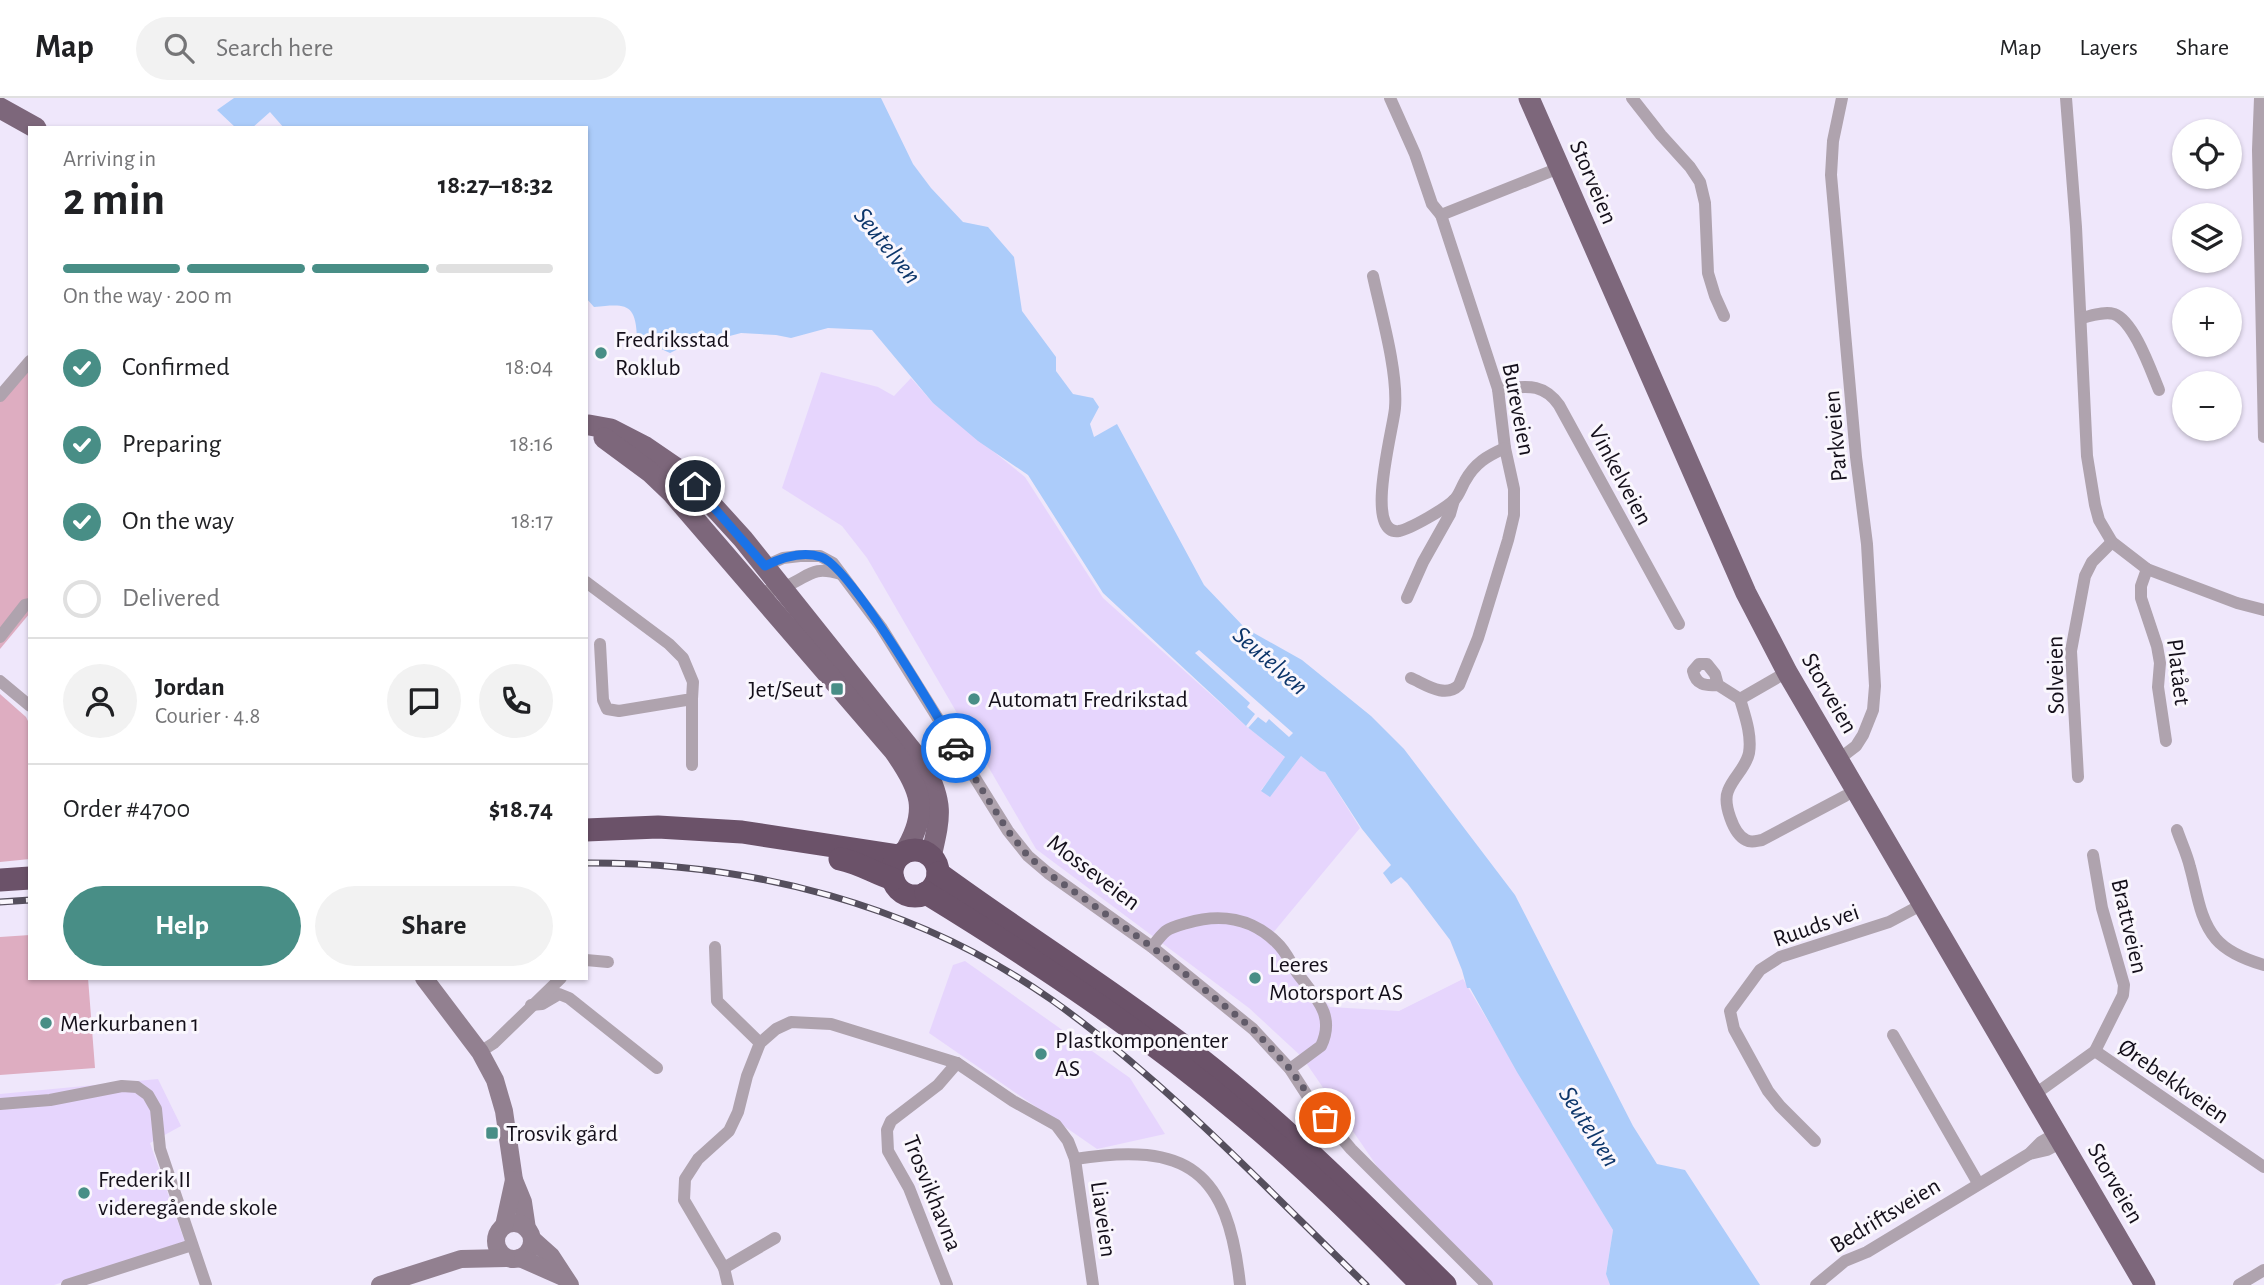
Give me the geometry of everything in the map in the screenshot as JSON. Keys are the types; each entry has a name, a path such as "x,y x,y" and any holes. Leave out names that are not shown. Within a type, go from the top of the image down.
{"highway":[{"path":"588,830 658,827 742,832 898,863"},
{"path":"588,842 739,846 856,862 878,874 915,850 927,853 932,874 1070,985 1186,1069 1253,1124 1309,1174 1422,1285"},
{"path":"898,863 903,893 915,896 932,874"},
{"path":"932,874 1111,992 1200,1058 1310,1152 1446,1285"},
{"path":"0,880 28,878"}],"main road":[{"name":"Storveien","path":"1529,98 1741,582 1787,672 2145,1285"},
{"path":"0,108 32,126"},
{"path":"588,424 611,429 644,446 682,472 743,539 826,646 925,766 939,805 932,874"},
{"path":"588,425 650,472 672,493 880,733 908,771 916,786 920,806 919,824 898,863"}],"street":[{"name":"Bureveien","path":"1390,98 1415,154 1432,204 1441,215 1498,389 1505,448 1514,489 1514,515 1473,652 1459,685 1454,690 1444,692 1410,678"},
{"path":"1632,98 1700,182 1705,203 1708,273 1724,316"},
{"name":"Parkveien","path":"1839,759 1856,746 1863,735 1873,709 1875,686 1867,544 1856,457 1831,174 1833,141 1842,98"},
{"path":"2066,98 2087,456 2099,520 2112,542 2147,569 2237,603 2264,610"},
{"path":"2260,98 2258,150 2264,437"},
{"path":"1441,215 1559,168"},
{"path":"1373,276 1391,365 1395,407 1380,500 1381,517 1391,530 1399,531 1454,500"},
{"path":"2081,318 2110,313 2120,318 2140,346 2159,390"},
{"path":"0,396 28,366"},
{"name":"Vinkelveien","path":"1498,389 1527,386 1542,388 1552,394 1679,624"},
{"path":"1407,598 1472,468 1487,456 1505,448"},
{"name":"Solveien","path":"2078,778 2071,651 2085,576 2092,562 2112,542"},
{"name":"Mosseveien","path":"765,566 783,558 820,556 834,563 881,627 1008,831 1028,856 1152,947 1253,1029 1290,1069 1312,1103 1351,1149 1487,1285"},
{"path":"765,566 756,592 783,588 813,571 825,569 841,573"},
{"name":"Platået","path":"2147,569 2141,586 2141,598 2160,663 2158,687 2166,741"},
{"path":"588,583 669,644 682,658 693,682 692,765"},
{"path":"0,637 27,604"},
{"path":"600,644 603,700 607,709 619,711 692,699"},
{"path":"1740,699 1787,672"},
{"path":"0,681 28,704"},
{"path":"1718,685 1740,699 1749,737 1749,754 1726,793 1735,828 1741,837 1753,842 1762,840 1845,796"},
{"path":"2177,830 2208,927 2228,950 2264,965"},
{"name":"Brattveien","path":"2034,1094 2095,1051 2123,995 2124,985 2102,908 2093,855"},
{"name":"Ruuds vei","path":"1815,1140 1768,1091 1734,1029 1730,1011 1760,970 1780,957 1889,922 1923,904"},
{"path":"1152,947 1166,932 1177,926 1212,918 1232,918 1248,922 1277,943 1298,975 1320,1000 1326,1027 1321,1046 1290,1069"},
{"path":"715,947 717,1001 760,1043"},
{"path":"588,960 608,961"},
{"path":"382,1285 461,1259 513,1258 529,1251 523,1202 514,1180 504,1111 495,1080 480,1052 426,980"},
{"path":"480,1052 494,1043 559,980"},
{"path":"531,1005 542,1004 559,994 569,998 656,1068"},
{"path":"728,1285 724,1268 684,1200 685,1179 698,1159 729,1130 738,1112 747,1076 760,1043 776,1029 791,1022 831,1024 957,1063 1013,1101 1056,1125 1068,1142 1075,1159 1097,1156 1160,1156 1190,1168 1214,1192 1224,1209 1233,1233 1240,1285"},
{"name":"Bedriftsveien","path":"1893,1035 1978,1183"},
{"name":"Ørebekkveien","path":"2095,1051 2264,1167"},
{"name":"Trosvikhavna","path":"947,1285 909,1188 888,1151 887,1130 891,1121 938,1085 957,1063"},
{"path":"0,1104 50,1100 122,1086 137,1087 144,1091 152,1099 156,1110 160,1149 206,1285"},
{"name":"Bedriftsveien","path":"1815,1285 1845,1261 1867,1252 2029,1154 2047,1150 2059,1138"},
{"name":"Liaveien","path":"1075,1159 1093,1285"},
{"path":"514,1180 497,1248 513,1258 567,1281"},
{"path":"461,1259 516,1223 551,1256 567,1281"},
{"path":"724,1268 775,1238"},
{"path":"67,1285 192,1245"},
{"path":"2239,1285 2264,1269"}],"shaded area":[{"path":"28,363 28,615 0,649 0,395"},
{"path":"821,372 878,387 894,396 911,378 933,403 1025,477 1103,598 1246,726 1286,758 1261,790 1270,796 1301,756 1325,772 1360,828 1268,939 1330,1007 1399,1011 1463,979 1613,1230 1606,1273 1610,1285 1487,1285 1396,1194 1302,1057 1249,1008 1036,849 867,558 842,526 782,488"},
{"path":"0,694 28,721 28,859 0,862"},
{"name":"Merkurbanen 1","path":"28,935 28,980 88,980 95,1068 0,1075 0,937"},
{"path":"965,961 1130,1078 1165,1134 1097,1149 929,1033 953,965"},
{"name":"Frederik II videregående skole","path":"158,1079 181,1126 150,1143 185,1242 54,1285 0,1285 0,1094"}],"water":[{"name":"Seutelven","path":"234,98 881,98 913,164 931,188 963,222 988,227 1014,257 1022,311 1056,357 1056,371 1073,394 1093,398 1099,407 1090,424 1094,437 1117,424 1204,585 1245,628 1302,660 1371,716 1404,749 1515,895 1633,1126 1657,1164 1685,1170 1760,1285 1610,1285 1606,1274 1613,1230 1517,1072 1470,988 1467,988 1450,940 1401,877 1391,884 1383,873 1391,865 1362,829 1325,772 1301,756 1270,797 1261,791 1285,757 1246,726 1103,593 1028,475 978,441 933,403 872,330 828,328 791,338 741,333 707,342 690,343 670,353 637,338 634,318 627,308 594,307 588,300 588,126 282,126 270,112 254,126 234,126 217,110"}],"pier":[{"path":"1199,650 1293,733 1289,737 1269,719 1266,723 1258,717 1248,728 1246,726 1255,714 1247,707 1250,703 1195,653"}],"railway":[{"path":"588,863 709,871 770,881 830,896 945,938 1000,967 1052,1000 1135,1065 1214,1137 1366,1285"},
{"path":"0,902 28,900"}],"way so far":[{"path":"956,748 1008,831 1028,856 1152,947 1253,1029 1290,1069 1325,1118"}],"place":[{"name":"Fredriksstad Roklub","path":"601,353"},
{"name":"Jet/Seut","path":"837,689"},
{"name":"Automat1 Fredrikstad","path":"974,699"},
{"name":"Leeres Motorsport AS","path":"1255,978"},
{"name":"Merkurbanen 1","path":"46,1023"},
{"name":"Plastkomponenter AS","path":"1041,1054"},
{"name":"Trosvik gård","path":"492,1133"},
{"name":"Frederik II videregående skole","path":"84,1193"}],"route":[{"path":"695,486 765,566 783,558 800,556 820,556 834,563 881,627 956,748"}]}
